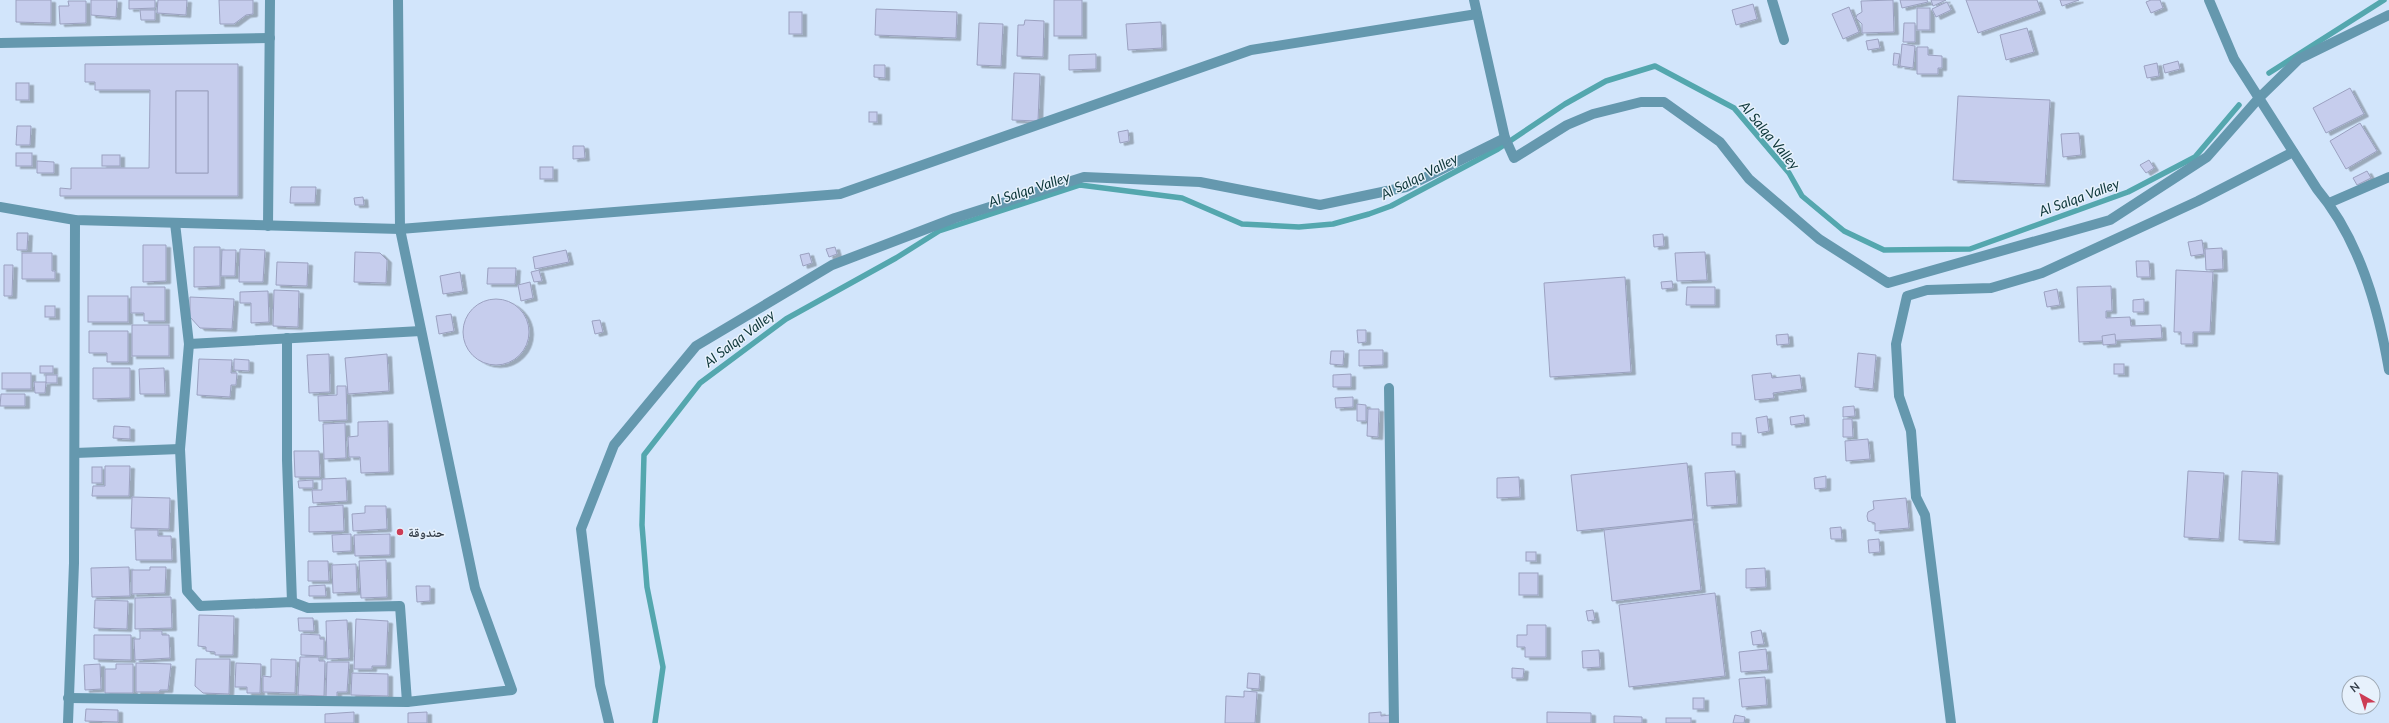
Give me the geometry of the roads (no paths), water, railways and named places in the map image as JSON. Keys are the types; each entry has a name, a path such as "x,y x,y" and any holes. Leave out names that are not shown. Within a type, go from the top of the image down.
{"street":[{"path":"268,226 270,0"},
{"path":"68,698 407,702 512,690 475,588 420,331 400,229 398,0"},
{"path":"1474,0 1505,138 1514,158 1567,125 1593,114 1641,102 1664,102 1720,142 1749,179 1819,239 1888,283 2110,220 2208,157 2259,98 2300,59 2389,15"},
{"path":"1772,0 1784,40"},
{"path":"2209,0 2234,59 2293,152 2329,203 2359,256 2387,349 2389,370"},
{"path":"0,206 75,220 400,229 840,194 1252,50 1477,14"},
{"path":"0,43 270,38"},
{"path":"609,723 600,685 581,529 614,445 696,346 832,265 955,218 1084,177 1200,182 1320,206 1406,187 1505,138"},
{"path":"1951,723 1925,515 1916,497 1911,431 1899,396 1896,344 1907,296 1927,290 1991,288 2042,273 2198,201 2293,152"},
{"path":"2329,203 2389,177"},
{"path":"68,723 74,564 75,220"},
{"path":"175,223 189,344 180,448 187,591 200,606 292,602 308,608 400,606 407,702"},
{"path":"189,344 420,331"},
{"path":"287,338 287,460 292,602"},
{"path":"1389,388 1394,723"},
{"path":"75,453 180,448"}],"waterway":[{"name":"Al Salqa Valley","path":"2269,73 2384,0"},
{"name":"Al Salqa Valley","path":"655,723 663,667 647,587 642,525 644,455 700,383 786,319 896,258 939,231 1080,185 1182,198 1242,224 1299,227 1333,224 1391,206 1498,149 1565,104 1606,81 1655,66 1734,108 1789,173 1802,196 1844,231 1884,250 1970,249 2128,192 2195,157 2239,105"}],"place":[{"name":"حندوقة","path":"400,532"}]}
